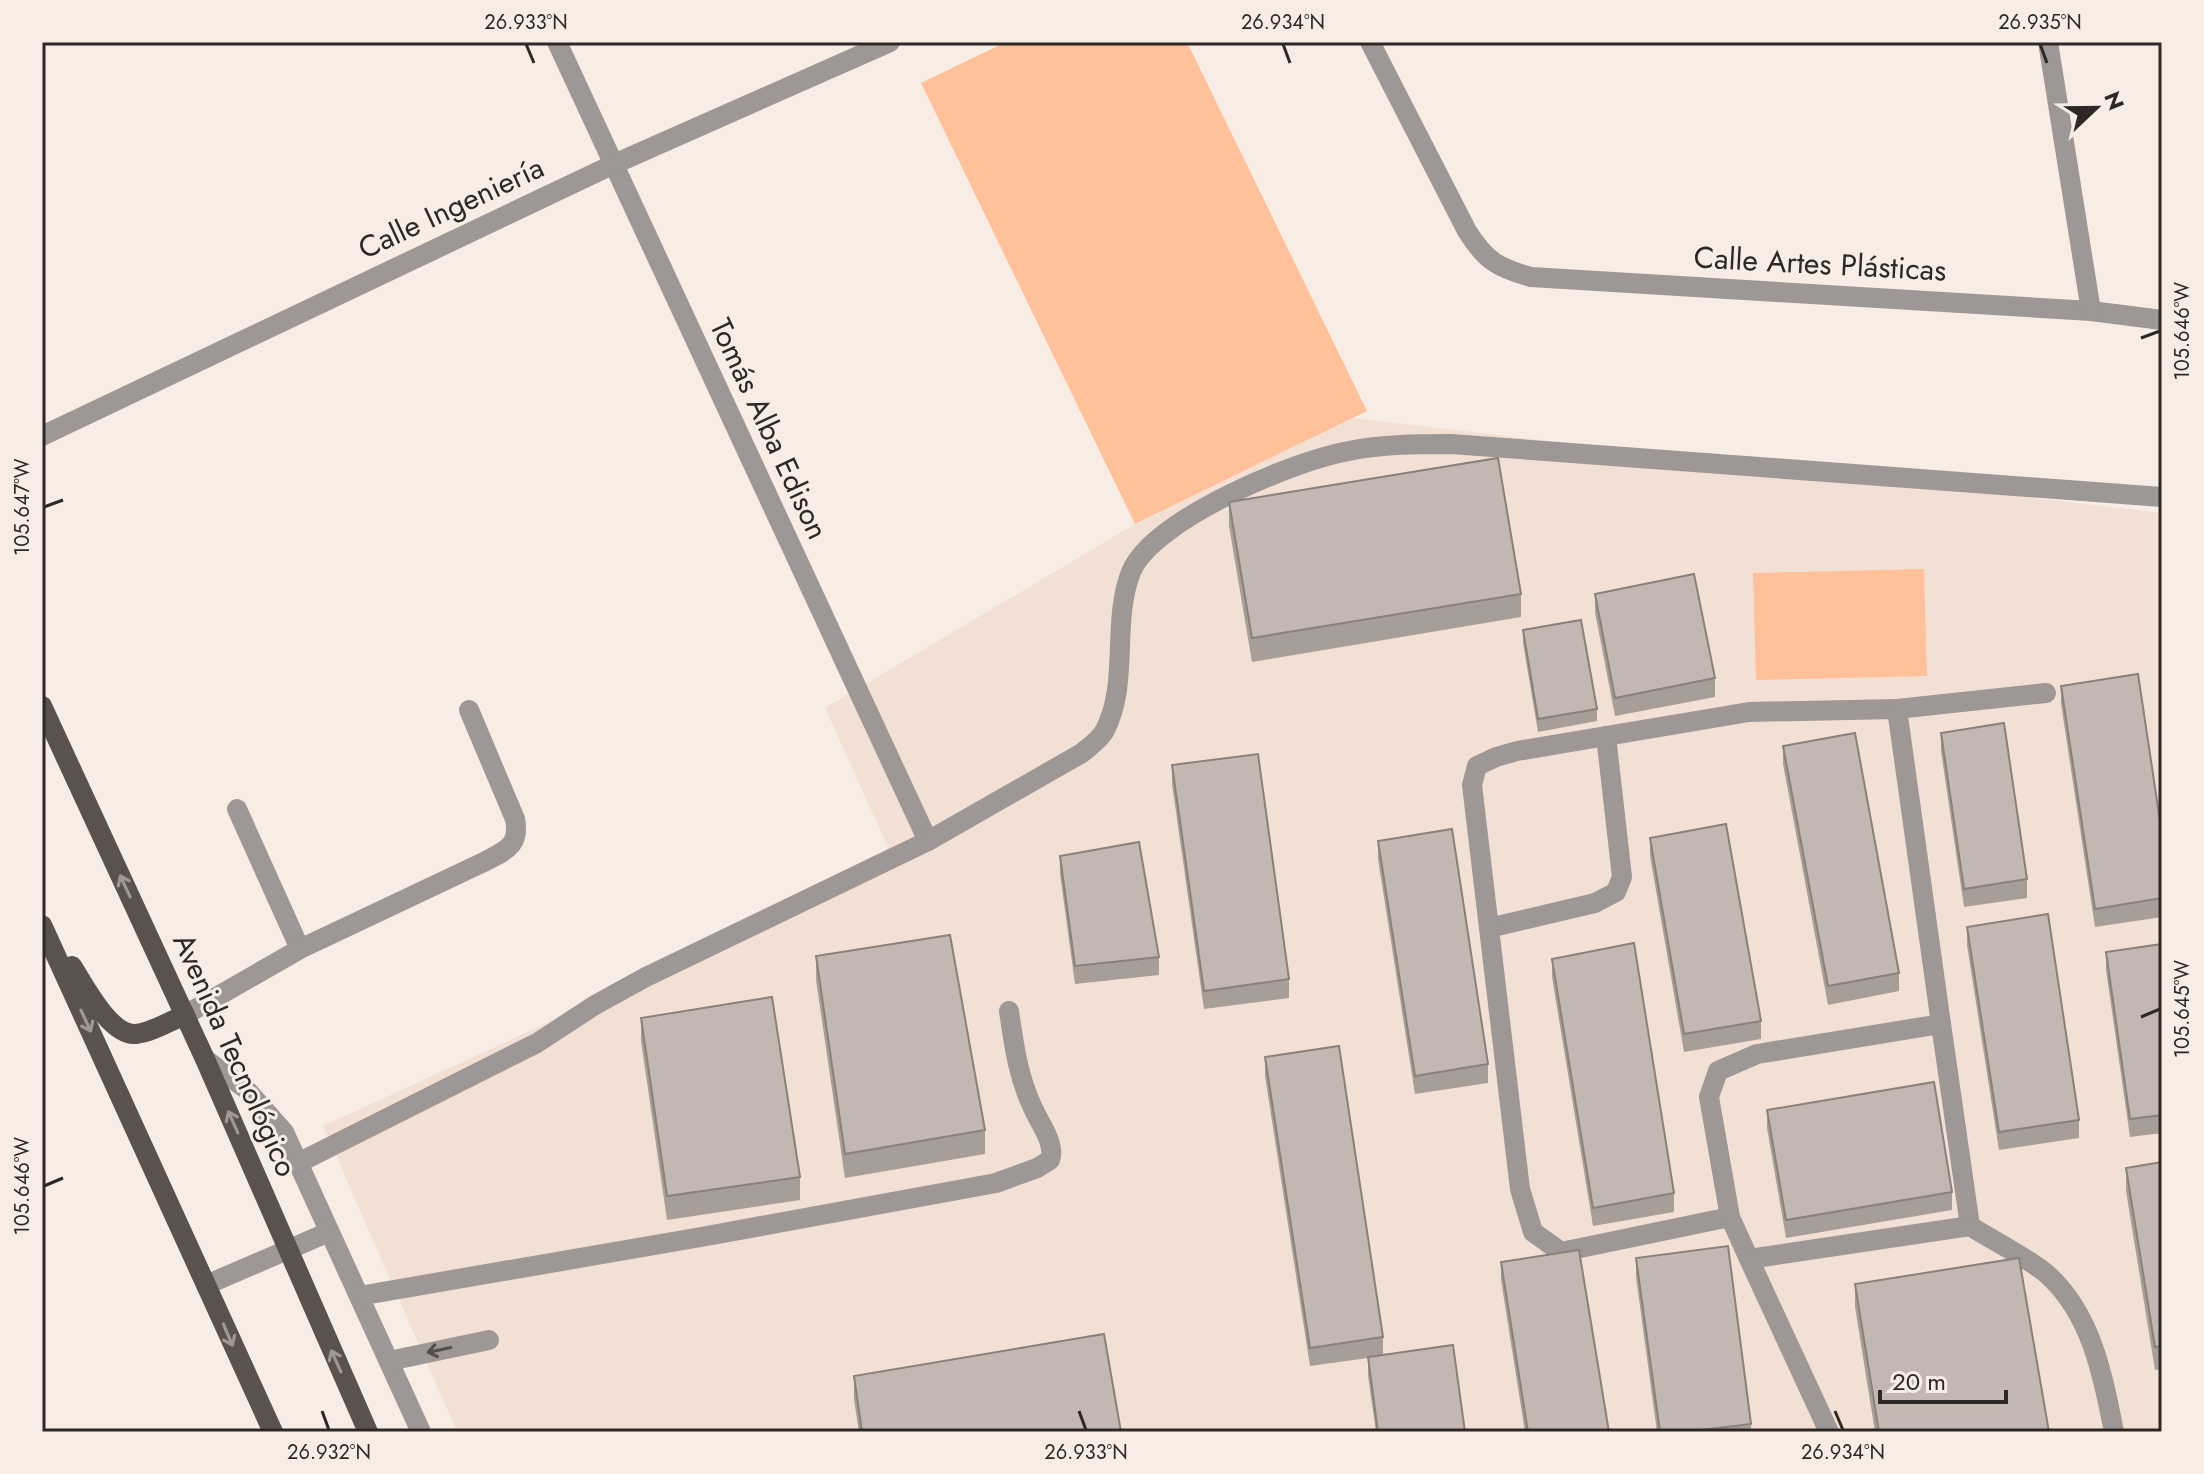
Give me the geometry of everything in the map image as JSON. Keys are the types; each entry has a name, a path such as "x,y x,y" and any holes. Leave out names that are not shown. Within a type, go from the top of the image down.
{"main road":[{"name":"Avenida Tecnológico","path":"42,706 205,1059 368,1432"},
{"path":"42,924 117,1029 139,1034 185,1015"},
{"path":"42,924 273,1432"}],"street":[{"name":"Tomás Alba Edison","path":"557,42 928,841"},
{"name":"Calle Ingeniería","path":"42,436 612,165 890,42"},
{"name":"Calle Artes Plásticas","path":"1370,42 1480,251 1501,268 1531,277 2091,311 2162,320"},
{"path":"2048,42 2091,311"},
{"path":"300,1162 537,1043 595,1005 646,977 928,841 1082,753 1103,735 1114,707 1120,621 1132,571 1154,540 1191,514 1305,463 1346,451 1396,444 1451,444 2162,497"},
{"path":"1730,1217 1561,1252 1533,1232 1520,1189 1472,785 1477,766 1517,751 1749,712 1897,709 2046,693"},
{"path":"1897,709 1970,1226"},
{"path":"185,1015 300,949 486,861 514,843 517,832 515,819 469,710"},
{"path":"1489,928 1595,903 1616,892 1622,877 1606,736"},
{"path":"237,809 300,949"},
{"path":"359,1296 996,1183 1037,1168 1050,1160 1051,1146 1021,1079 1009,1011"},
{"path":"1829,1432 1730,1217 1709,1097 1718,1071 1757,1054 1941,1024"},
{"path":"205,1059 246,1089 284,1132 421,1432"},
{"path":"1749,1259 1970,1226 2048,1275 2081,1317 2098,1358 2114,1432"},
{"path":"206,1285 329,1232"},
{"path":"389,1361 489,1340"}],"shaded area":[{"path":"1006,42 1187,42 1367,411 1135,524 921,83"},
{"path":"1353,418 2162,513 2162,1432 457,1432 323,1126 895,863 825,708 1135,524"},
{"path":"1924,569 1927,676 1756,680 1753,573"}],"building":[{"path":"1498,458 1521,594 1252,638 1229,502"},
{"path":"1694,574 1715,678 1615,698 1595,594"},
{"path":"1581,620 1597,709 1538,719 1523,630"},
{"path":"2138,674 2162,834 2162,898 2095,909 2061,686"},
{"path":"2004,723 2027,879 1964,889 1941,733"},
{"path":"1855,733 1899,973 1828,986 1783,746"},
{"path":"1258,754 1289,979 1204,991 1172,765"},
{"path":"1726,824 1761,1021 1684,1034 1650,838"},
{"path":"1452,829 1488,1064 1415,1076 1378,841"},
{"path":"1139,842 1159,957 1075,966 1060,856"},
{"path":"2048,914 2079,1120 1999,1132 1967,927"},
{"path":"950,935 985,1130 845,1154 816,956"},
{"path":"1634,943 1674,1193 1593,1208 1552,959"},
{"path":"2162,944 2162,1115 2130,1119 2106,952"},
{"path":"772,997 800,1177 667,1196 641,1018"},
{"path":"1339,1046 1383,1337 1310,1348 1265,1057"},
{"path":"1934,1082 1952,1192 1786,1220 1767,1110"},
{"path":"2162,1162 2162,1346 2155,1347 2126,1168"},
{"path":"1728,1246 1751,1424 1660,1432 1636,1258"},
{"path":"1579,1250 1609,1432 1528,1432 1501,1262"},
{"path":"2019,1258 2049,1432 1879,1432 1855,1284"},
{"path":"1104,1334 1121,1432 862,1432 854,1376"},
{"path":"1453,1345 1465,1432 1378,1432 1368,1357"}]}
